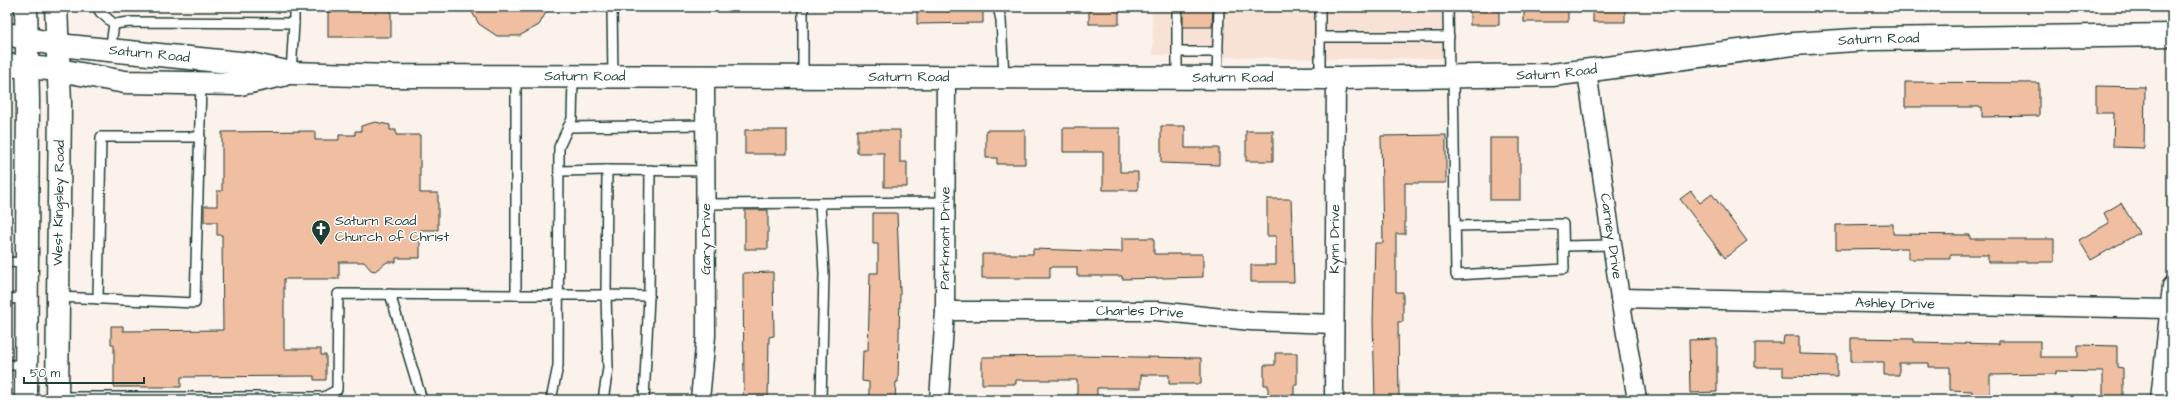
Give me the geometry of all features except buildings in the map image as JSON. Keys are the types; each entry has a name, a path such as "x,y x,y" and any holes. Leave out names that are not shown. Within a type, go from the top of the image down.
{"street":[{"path":"26,7 17,36 17,66 28,101 17,262 17,365 26,400"},
{"name":"West Kingsley Road","path":"56,7 60,103 57,398"},
{"name":"Saturn Road","path":"17,36 58,45 250,64 292,73 516,78 803,78 946,76 1328,78 1552,75 1587,72 1793,44 1879,39 2172,35"},
{"name":"Saturn Road","path":"17,66 59,70 125,82 201,84 240,84 292,73"},
{"name":"Carney Drive","path":"1587,72 1620,298 1638,400"},
{"name":"Parkmont Drive","path":"939,400 945,311 946,76"},
{"name":"Gary Drive","path":"700,400 706,336 705,77"},
{"name":"Kynn Drive","path":"1328,78 1334,324 1334,400"},
{"path":"2160,400 2172,286"},
{"path":"17,298 58,297"},
{"name":"Ashley Drive","path":"1620,298 2169,309"},
{"name":"Charles Drive","path":"945,311 1157,311 1251,321 1334,324"}],"lane":[{"path":"97,7 100,12 114,24 130,22 294,23"},
{"path":"292,73 294,7"},
{"path":"612,7 613,78"},
{"path":"803,7 803,78"},
{"path":"998,7 1001,20 1004,77"},
{"path":"1177,78 1178,7"},
{"path":"1217,78 1219,7"},
{"path":"1320,7 1320,37 1328,78"},
{"path":"1448,7 1456,275 1564,269 1563,224 1455,226"},
{"path":"110,51 114,24"},
{"path":"1320,37 1449,36"},
{"path":"1177,52 1218,52"},
{"path":"516,78 516,295"},
{"path":"550,400 558,366 559,147 572,119 573,78"},
{"path":"58,297 195,303 201,84"},
{"path":"568,127 705,125"},
{"path":"98,299 102,137 200,137"},
{"path":"603,400 608,368 606,295 607,170"},
{"path":"644,400 649,296 650,170"},
{"path":"559,171 706,170"},
{"path":"706,204 946,202"},
{"path":"820,204 824,274 820,400"},
{"path":"1564,246 1612,245"},
{"path":"57,398 324,397 337,390 338,294 649,296"},
{"path":"390,294 422,400"}],"shaded area":[{"path":"1152,7 1454,7 1455,58 1310,59 1153,55"}],"place":[{"name":"Saturn Road Church of Christ","path":"321,246"}]}
